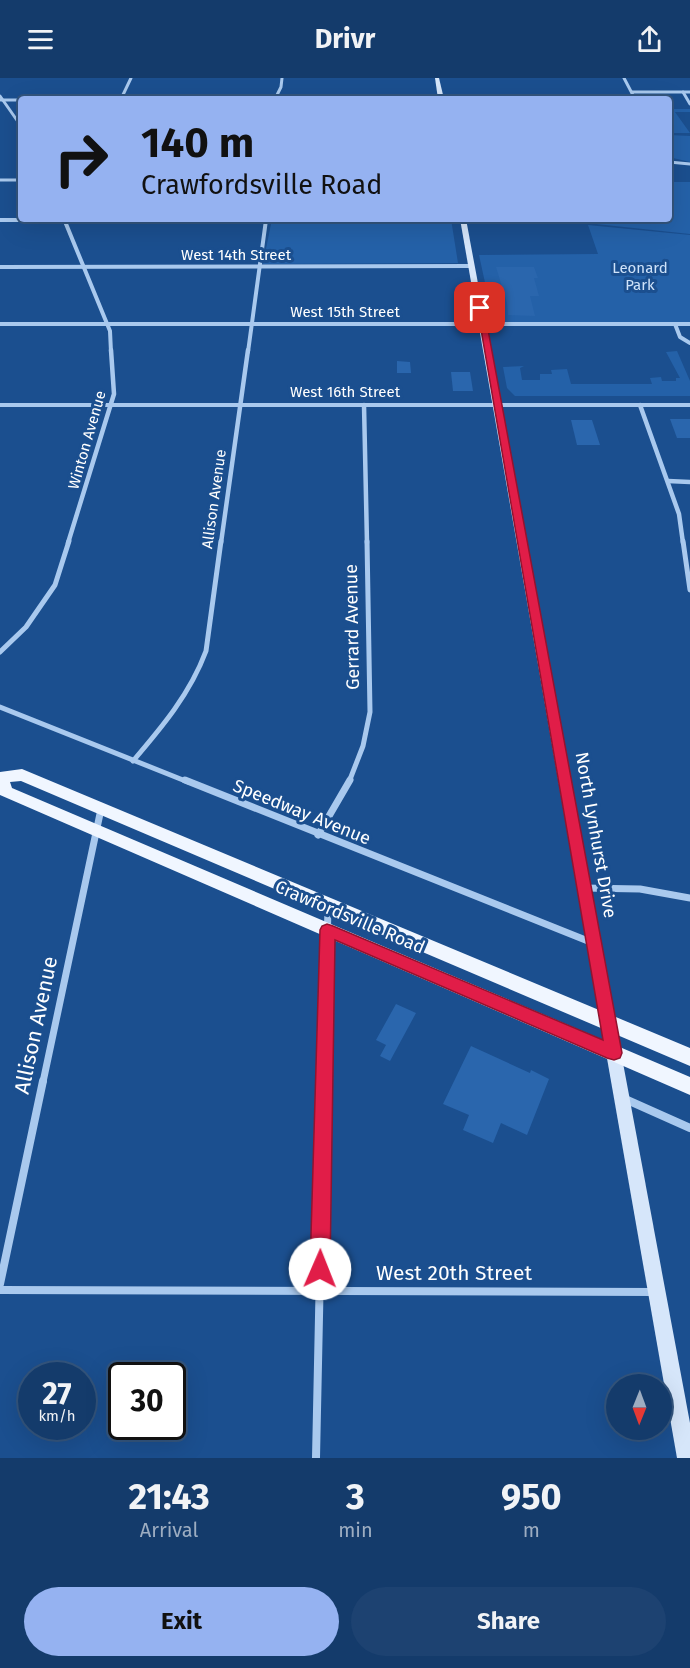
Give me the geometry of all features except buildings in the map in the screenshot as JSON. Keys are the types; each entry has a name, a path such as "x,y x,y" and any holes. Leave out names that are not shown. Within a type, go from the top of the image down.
{"main road":[{"path":"437,78 440,96"},
{"name":"North Lynhurst Drive","path":"464,222 687,1458"},
{"name":"Crawfordsville Road","path":"690,1057 22,776 1,778 5,791 690,1086"}],"street":[{"path":"122,96 131,78"},
{"path":"276,96 282,78"},
{"path":"624,78 634,96"},
{"path":"632,92 690,92"},
{"path":"683,92 690,104"},
{"path":"1,98 18,100"},
{"path":"1,98 18,122"},
{"path":"672,161 690,164"},
{"path":"0,180 18,180"},
{"path":"0,220 18,220"},
{"name":"Winton Avenue","path":"0,652 26,627 55,585 111,405 114,381 110,332 65,222"},
{"name":"Allison Avenue","path":"133,761 182,700 202,663 207,643 266,222"},
{"name":"West 14th Street","path":"0,267 472,266"},
{"name":"West 15th Street","path":"0,324 690,324"},
{"path":"675,324 680,337 690,343"},
{"name":"West 16th Street","path":"0,405 690,405"},
{"name":"Gerrard Avenue","path":"318,835 351,780 363,749 369,718 364,405"},
{"path":"640,405 681,523 688,561 690,590"},
{"path":"668,481 690,482"},
{"name":"Speedway Avenue","path":"0,707 594,943"},
{"name":"Allison Avenue","path":"0,1284 100,809"},
{"path":"584,888 640,889 690,898"},
{"path":"316,1458 328,905"},
{"path":"622,1098 690,1128"},
{"name":"West 20th Street","path":"0,1290 656,1292"}],"green space":[{"path":"672,109 690,109 690,112 675,112 690,133 672,133"},
{"path":"672,135 690,136 690,162 673,158"},
{"path":"672,182 690,182 690,234 577,222 672,222"},
{"path":"271,222 451,222 458,263 263,264"},
{"name":"Leonard Park","path":"588,225 690,235 690,324 494,324 479,255 598,254"},
{"path":"677,351 690,381 690,396 515,396 507,388 503,367 524,366 520,368 522,380 540,380 540,374 552,374 551,370 567,369 571,384 652,384 650,378 661,377 662,381 676,381 676,378 680,378 666,352"}],"route":[{"path":"320,1269 327,930 614,1053 480,308"}]}
